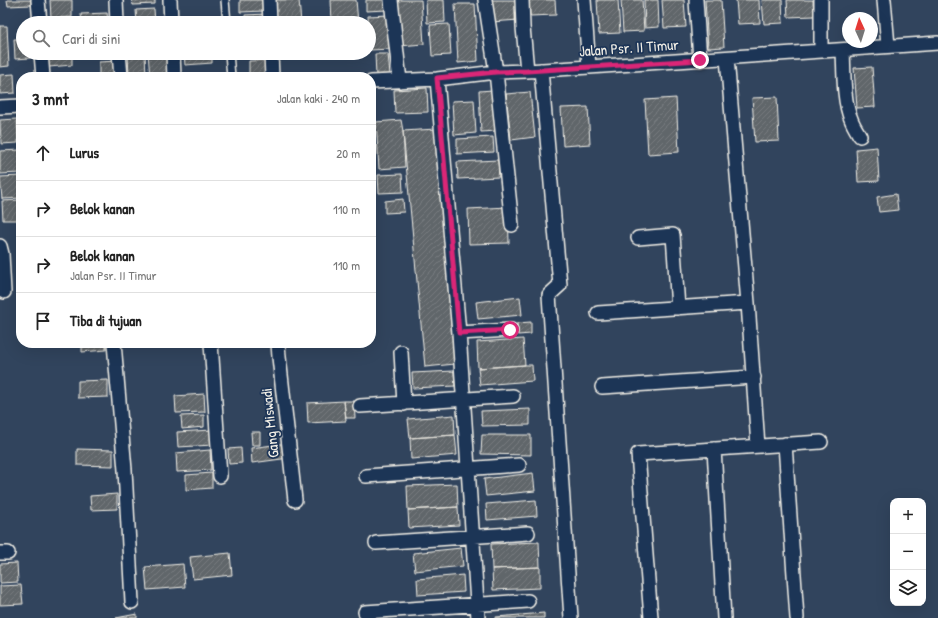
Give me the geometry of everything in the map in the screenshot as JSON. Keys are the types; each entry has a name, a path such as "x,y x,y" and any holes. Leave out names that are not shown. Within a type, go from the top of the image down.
{"street":[{"path":"38,0 39,16"},
{"path":"116,0 117,16"},
{"path":"170,0 171,16"},
{"path":"269,0 270,16"},
{"path":"391,0 400,81"},
{"path":"485,0 496,72 512,225"},
{"path":"522,0 527,71"},
{"path":"584,0 589,67"},
{"path":"696,0 700,60"},
{"path":"821,0 821,51"},
{"path":"884,0 888,46"},
{"name":"Jalan Psr. II Timur","path":"376,82 496,72 700,60 938,43"},
{"path":"843,50 847,107 850,119 860,136"},
{"path":"727,58 754,377 758,446"},
{"path":"42,60 43,72"},
{"path":"120,60 121,72"},
{"path":"173,60 174,72"},
{"path":"271,60 272,72"},
{"path":"541,70 560,285 549,295 571,618"},
{"path":"437,78 459,333 477,611"},
{"path":"0,107 16,106"},
{"path":"638,238 673,235 678,308"},
{"path":"0,246 2,254 4,292"},
{"path":"598,313 748,303"},
{"path":"459,333 510,330"},
{"path":"114,348 125,470 132,602"},
{"path":"211,348 220,476"},
{"name":"Gang Miswadi","path":"278,348 295,500"},
{"path":"401,352 404,404"},
{"path":"602,387 754,377"},
{"path":"360,406 513,396"},
{"path":"651,618 638,454 821,442"},
{"path":"785,444 797,618"},
{"path":"714,449 724,618"},
{"path":"366,476 519,465"},
{"path":"376,543 528,532"},
{"path":"365,612 477,611 528,601"}],"lane":[{"path":"225,0 226,16"},
{"path":"230,60 231,72"}],"building":[{"path":"7,0 31,0 31,5 8,6"},
{"path":"50,0 72,0 72,16 51,16"},
{"path":"132,0 155,0 155,4 133,5"},
{"path":"240,0 264,0 264,11 240,12"},
{"path":"275,0 299,0 300,16 276,16"},
{"path":"331,0 356,0 357,16 332,16"},
{"path":"366,0 386,0 387,10 366,11"},
{"path":"397,0 421,0 424,44 399,46"},
{"path":"426,0 444,0 445,22 427,23"},
{"path":"490,0 517,0 519,20 491,22"},
{"path":"529,0 555,0 556,15 530,16"},
{"path":"597,0 618,0 620,33 599,34"},
{"path":"621,0 642,0 644,31 623,32"},
{"path":"644,0 658,0 659,27 645,28"},
{"path":"662,0 684,0 686,27 664,28"},
{"path":"705,0 721,0 724,47 708,48"},
{"path":"736,0 759,0 760,23 738,24"},
{"path":"762,0 782,0 783,23 764,24"},
{"path":"787,0 813,0 814,16 788,17"},
{"path":"455,4 475,4 478,61 458,63"},
{"path":"154,9 154,16 136,16 136,10"},
{"path":"107,13 107,16 81,16 81,14"},
{"path":"267,14 267,16 245,16"},
{"path":"389,15 391,49 376,50 376,16 368,16"},
{"path":"449,24 451,55 432,56 430,25"},
{"path":"0,26 7,26 9,66 0,67"},
{"path":"14,39 16,39 16,59"},
{"path":"376,54 388,54 390,75 376,76"},
{"path":"48,60 72,60 72,65 49,67"},
{"path":"128,60 145,60 146,72 129,72"},
{"path":"149,60 168,60 169,72 150,72"},
{"path":"185,60 212,60 212,63 185,65"},
{"path":"270,60 270,72 249,72 249,61"},
{"path":"118,61 118,72 99,72 99,62"},
{"path":"872,67 875,107 857,108 854,68"},
{"path":"14,74 15,93 0,94 0,75"},
{"path":"427,88 428,112 395,113 394,90"},
{"path":"493,90 496,131 481,132 479,91"},
{"path":"530,92 535,137 511,140 506,94"},
{"path":"777,97 779,141 755,142 752,98"},
{"path":"676,98 679,152 648,154 645,100"},
{"path":"474,100 476,133 454,135 452,101"},
{"path":"588,107 590,144 563,146 561,108"},
{"path":"16,119 16,143 1,144 0,120"},
{"path":"401,120 405,167 379,169 376,122"},
{"path":"436,129 455,364 425,367 403,131"},
{"path":"493,137 494,152 457,154 457,139"},
{"path":"877,147 879,181 858,182 856,149"},
{"path":"16,150 16,173 0,174 0,151"},
{"path":"498,160 499,177 458,179 457,162"},
{"path":"402,174 403,192 379,193 378,175"},
{"path":"16,176 16,198 2,199 0,177"},
{"path":"896,194 898,210 879,212 877,197"},
{"path":"403,199 404,212 385,213 385,201"},
{"path":"16,200 16,220 3,220 2,201"},
{"path":"508,207 509,243 469,244 468,209"},
{"path":"520,297 522,315 478,319 476,302"},
{"path":"531,322 531,334 518,335 517,323"},
{"path":"523,339 525,365 478,368 477,342"},
{"path":"82,348 106,348 106,350 82,352"},
{"path":"532,365 533,381 480,385 478,368"},
{"path":"454,371 455,386 413,388 412,373"},
{"path":"108,380 108,397 78,398 78,381"},
{"path":"204,394 205,412 176,413 175,396"},
{"path":"344,401 346,421 308,423 307,403"},
{"path":"344,401 354,401 355,418 346,418"},
{"path":"530,409 530,425 482,426 481,411"},
{"path":"204,415 204,427 182,429 181,416"},
{"path":"454,415 455,435 410,438 408,419"},
{"path":"212,430 213,445 178,447 177,432"},
{"path":"251,432 260,432 260,445 252,445"},
{"path":"455,435 457,455 411,459 410,438"},
{"path":"482,435 531,435 531,455 481,454"},
{"path":"288,443 289,458 252,463 251,448"},
{"path":"241,448 242,463 229,464 228,449"},
{"path":"77,449 113,450 113,466 77,465"},
{"path":"210,450 211,470 177,472 176,453"},
{"path":"212,473 212,488 186,490 186,475"},
{"path":"533,473 535,491 486,496 484,479"},
{"path":"457,484 458,507 408,510 407,486"},
{"path":"117,494 117,509 91,510 90,496"},
{"path":"536,500 537,516 487,520 486,504"},
{"path":"458,507 459,525 409,528 408,510"},
{"path":"539,542 540,567 492,569 491,544"},
{"path":"461,548 463,566 415,571 413,553"},
{"path":"230,553 232,575 193,579 190,557"},
{"path":"17,563 18,582 0,583 0,564"},
{"path":"183,564 185,587 147,590 145,567"},
{"path":"540,567 540,588 493,590 492,569"},
{"path":"463,575 464,592 418,595 417,579"},
{"path":"21,585 23,604 0,605 0,586"},
{"path":"544,613 544,618 496,618 496,617"},
{"path":"137,614 137,618 116,618"}],"route":[{"path":"510,330 459,333 437,78 496,72 700,60"}]}
